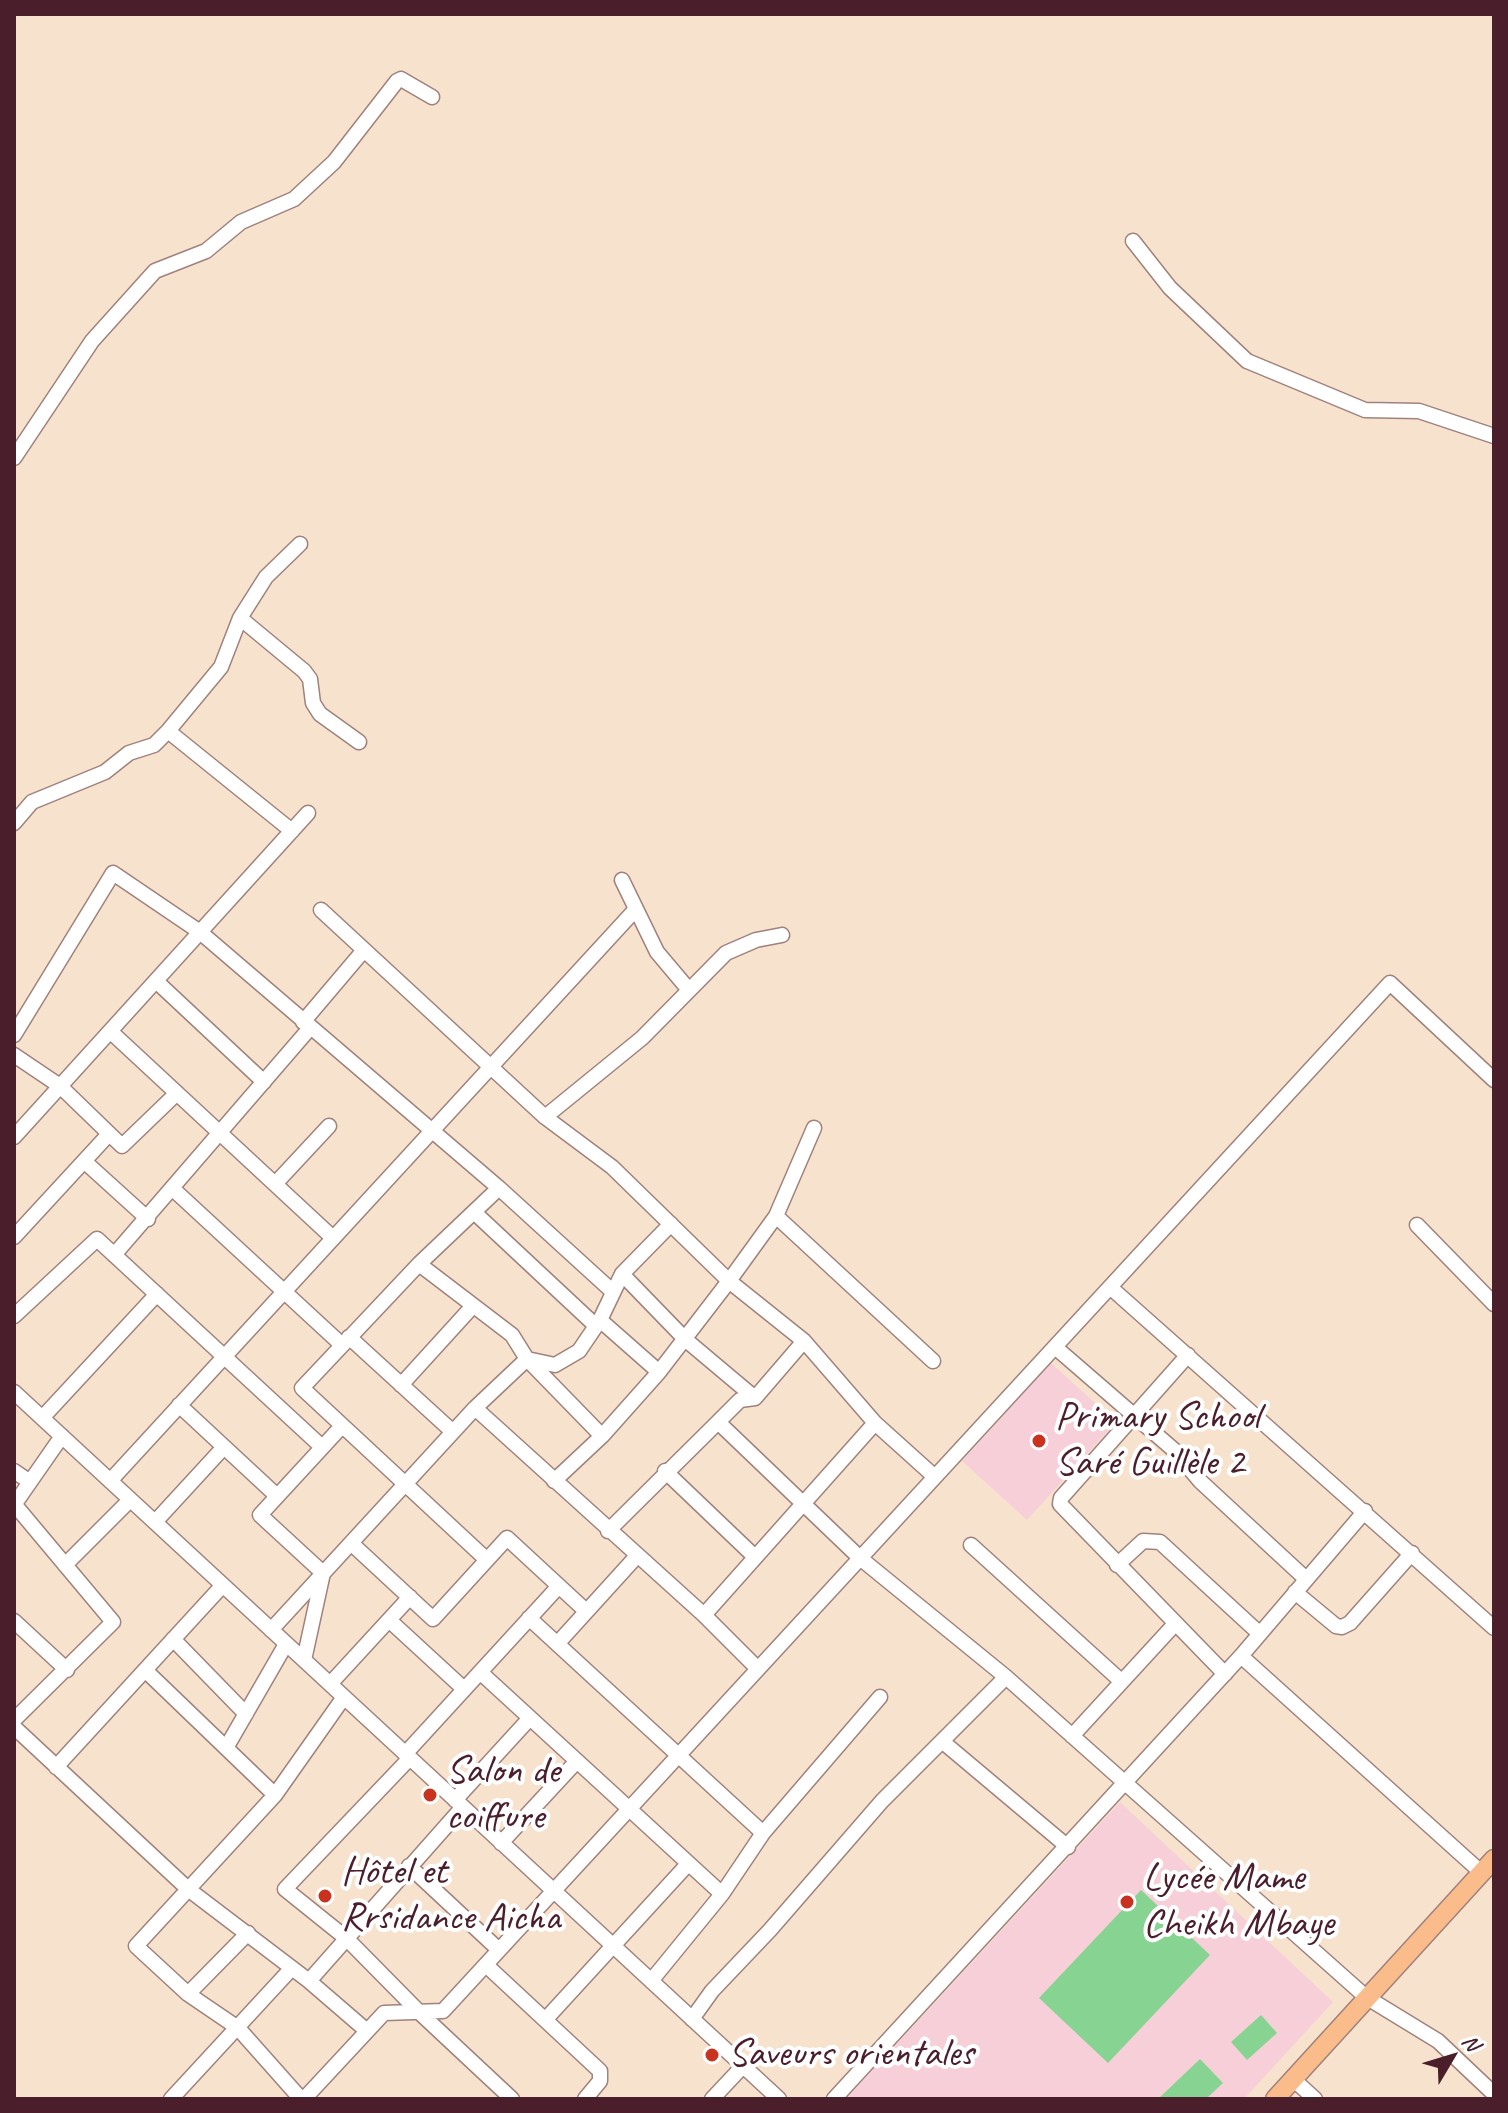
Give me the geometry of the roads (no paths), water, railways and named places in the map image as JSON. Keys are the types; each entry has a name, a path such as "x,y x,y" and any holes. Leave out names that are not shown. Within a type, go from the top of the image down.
{"main road":[{"path":"1275,2099 1488,1866"}],"street":[{"path":"14,458 92,341 155,271 206,251 241,222 280,207 310,187 334,162 397,81 401,79 432,97"},
{"path":"1133,241 1170,288 1247,361 1365,410 1419,411 1494,436"},
{"path":"14,823 32,802 105,772 129,753 161,740 221,667 240,618 266,577 300,544"},
{"path":"240,618 304,671 310,679 313,703 320,714 359,742"},
{"path":"168,731 292,831"},
{"path":"14,1137 308,813"},
{"path":"14,1035 113,873 200,932 499,1188 612,1291"},
{"path":"622,880 657,952 689,990"},
{"path":"110,1481 636,909"},
{"path":"321,910 545,1117 612,1167 729,1281 804,1341 875,1423 935,1477"},
{"path":"545,1117 642,1038 726,953 756,940 782,935"},
{"path":"114,1255 264,1082 364,950"},
{"path":"156,981 264,1082"},
{"path":"344,1697 275,1795 136,1946 188,1994 238,2028 303,2099 384,2013 443,2011 1390,983 1494,1080"},
{"path":"110,1031 333,1238"},
{"path":"14,1055 60,1086 122,1146 177,1093"},
{"path":"275,1184 329,1126"},
{"path":"554,1481 602,1436 686,1340 776,1216 814,1128"},
{"path":"14,1237 109,1134"},
{"path":"84,1161 148,1219"},
{"path":"487,1560 302,1388 419,1264 499,1188"},
{"path":"173,1189 284,1291 401,1385 453,1432"},
{"path":"475,1213 598,1323 659,1372"},
{"path":"776,1216 933,1361"},
{"path":"527,1359 555,1365 579,1351 598,1323 622,1274 671,1224"},
{"path":"1417,1225 1494,1304"},
{"path":"14,1316 97,1239 322,1447"},
{"path":"419,1264 512,1335 527,1359 602,1436"},
{"path":"622,1274 686,1340 755,1398"},
{"path":"1110,1287 1494,1628"},
{"path":"42,1418 157,1294"},
{"path":"401,1385 472,1307"},
{"path":"608,1531 665,1471 740,1400 755,1398 804,1341"},
{"path":"1055,1347 1135,1416 1306,1579"},
{"path":"1188,1355 1061,1498 1060,1504 1174,1625 1225,1674"},
{"path":"271,1630 475,1408 527,1359"},
{"path":"14,1392 779,2099"},
{"path":"179,1405 277,1496"},
{"path":"475,1408 636,1557 704,1615 758,1669"},
{"path":"718,1422 860,1558 1006,1677 1366,1997 1438,2041 1494,2094"},
{"path":"704,1615 875,1423"},
{"path":"323,1573 260,1515 342,1426"},
{"path":"14,1720 113,1622 14,1505 62,1436"},
{"path":"155,1522 224,1447"},
{"path":"14,1471 30,1482"},
{"path":"665,1471 755,1557"},
{"path":"65,1565 130,1500"},
{"path":"834,2099 1225,1674 1365,1511"},
{"path":"351,1543 433,1619 507,1538 586,1611"},
{"path":"1117,1565 1143,1541 1160,1542 1260,1634"},
{"path":"971,1545 1121,1681"},
{"path":"1295,1592 1336,1626 1342,1627 1350,1623 1412,1553"},
{"path":"557,1644 636,1557"},
{"path":"304,1660 323,1573"},
{"path":"56,1767 223,1585"},
{"path":"512,2099 346,1938 285,1889 559,1586"},
{"path":"330,1684 410,1597"},
{"path":"529,1618 763,1833"},
{"path":"389,1620 464,1689"},
{"path":"14,1621 67,1670"},
{"path":"1072,1736 1174,1625"},
{"path":"173,1639 246,1714"},
{"path":"226,1748 286,1644"},
{"path":"1241,1656 1488,1866"},
{"path":"145,1670 275,1795"},
{"path":"480,1672 722,1894"},
{"path":"692,2019 712,1991 770,1930 818,1871 882,1801 1006,1677"},
{"path":"651,1981 722,1894 763,1833 880,1697"},
{"path":"309,1981 409,1866 530,1718"},
{"path":"14,1727 188,1889 309,1981 367,2031"},
{"path":"943,1742 1068,1847"},
{"path":"501,1843 577,1761"},
{"path":"545,2020 688,1864"},
{"path":"409,1866 499,1950"},
{"path":"188,1994 248,1933"},
{"path":"486,1965 600,2071 600,2081 585,2099"},
{"path":"171,2099 292,1968"},
{"path":"712,2099 743,2066"},
{"path":"1293,2079 1315,2099"}],"place":[{"name":"Primary School Saré Guillèle 2","path":"1039,1441"},
{"name":"Salon de coiffure","path":"430,1795"},
{"name":"Hôtel et Rrsidance Aicha","path":"325,1896"},
{"name":"Lycée Mame Cheikh Mbaye","path":"1127,1902"},
{"name":"Saveurs orientales","path":"712,2055"}]}
